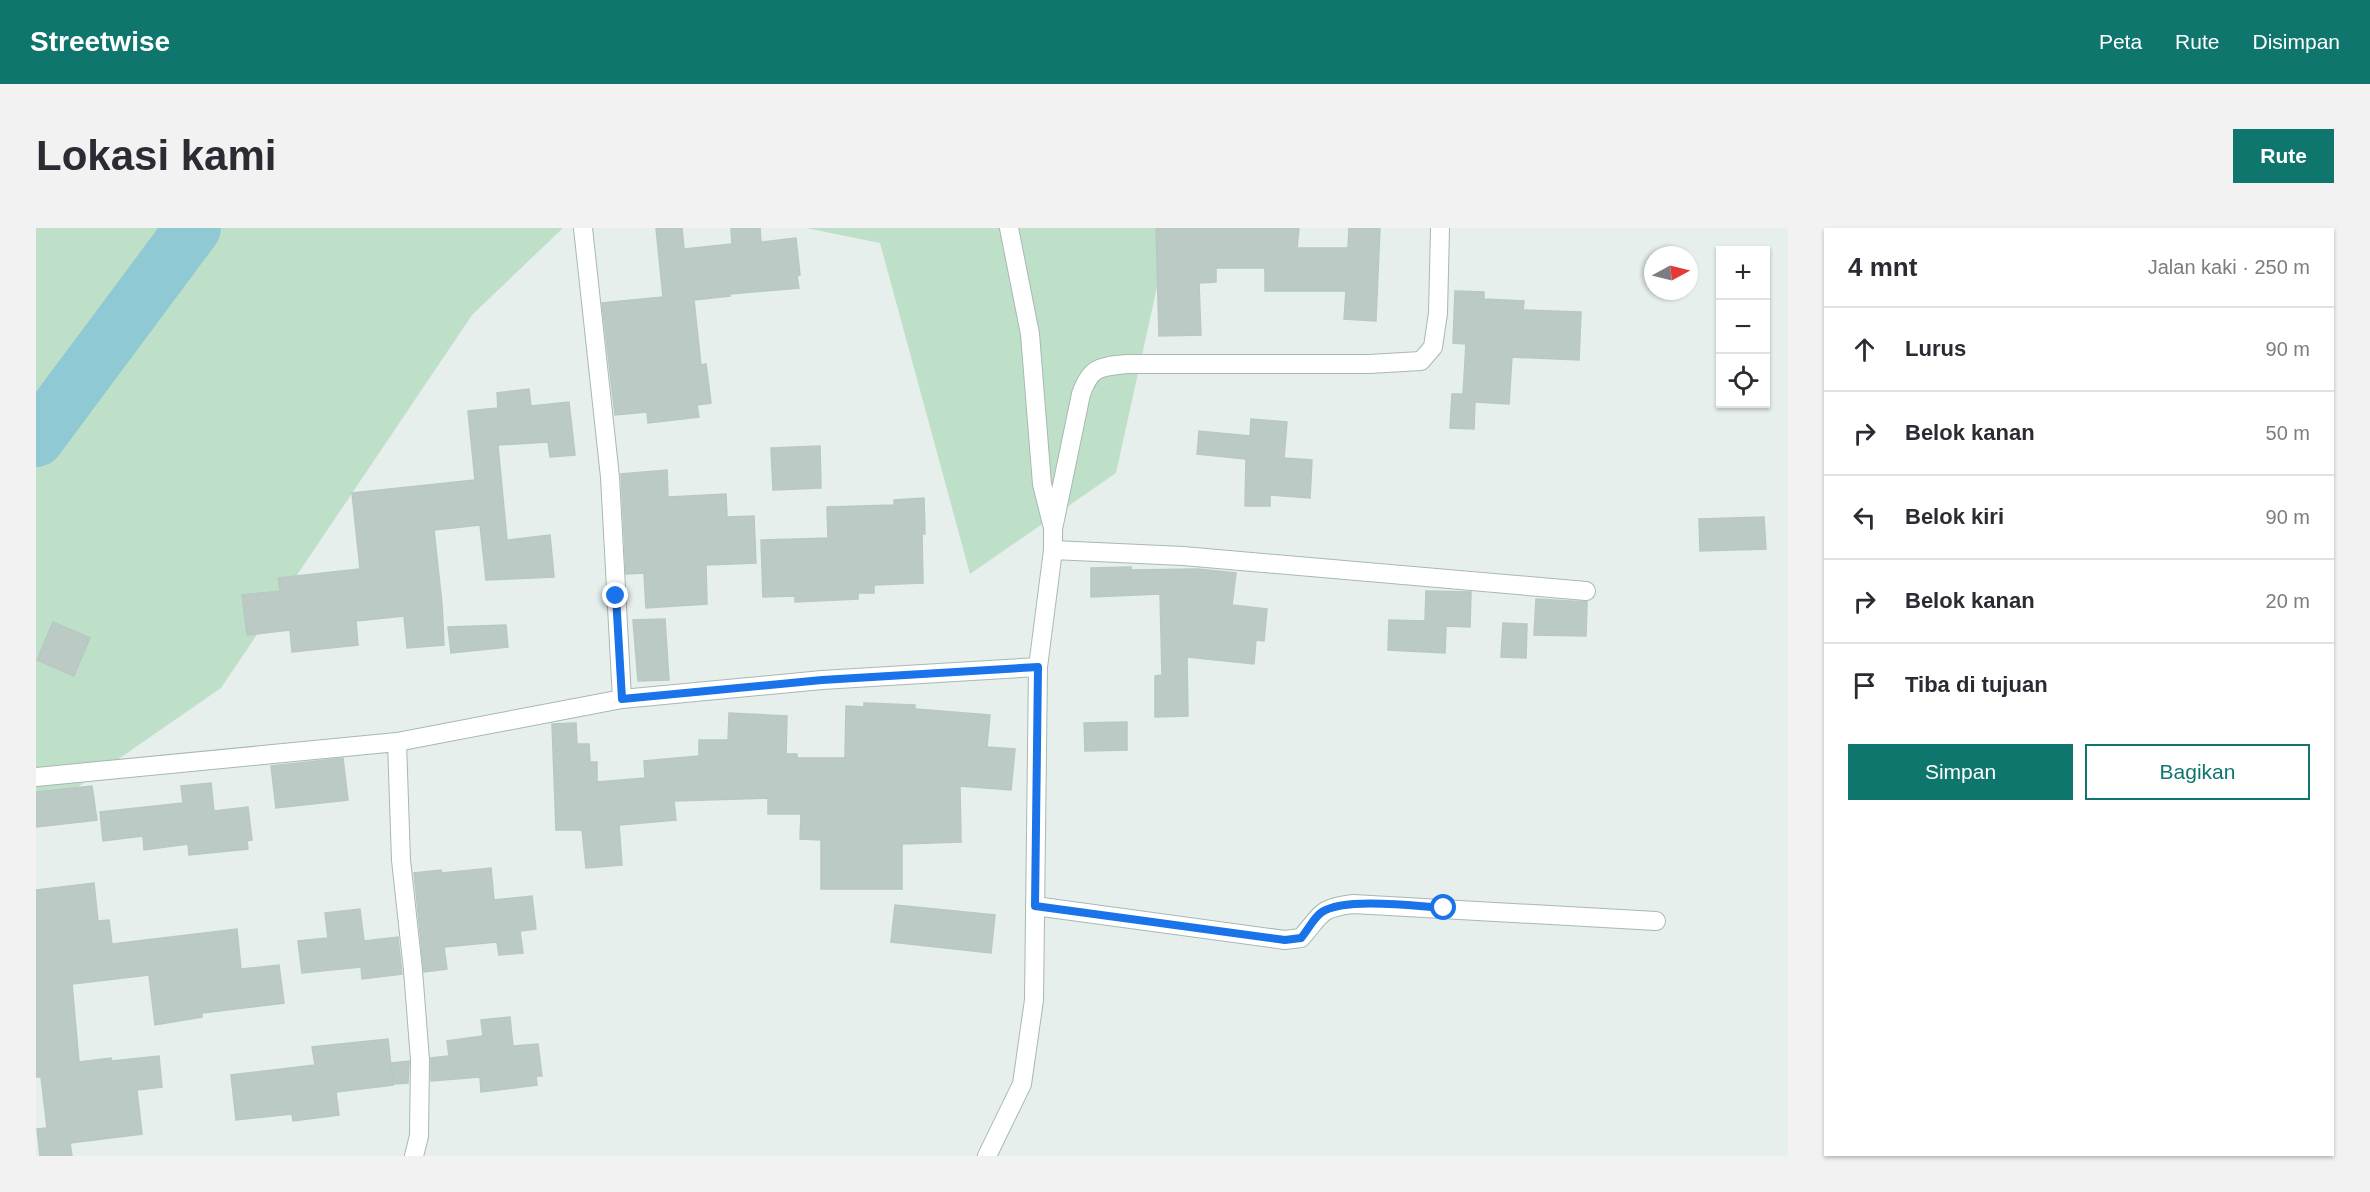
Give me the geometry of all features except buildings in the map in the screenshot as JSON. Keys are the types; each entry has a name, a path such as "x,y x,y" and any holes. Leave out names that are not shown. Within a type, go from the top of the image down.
{"street":[{"path":"583,228 610,477 622,699"},
{"path":"1010,228 1030,334 1042,484 1053,529"},
{"path":"987,1156 1022,1084 1034,1000 1038,667 1053,550 1053,529 1086,378 1099,367 1127,364 1421,361 1433,347 1440,228"},
{"path":"1053,550 1183,556 1586,591"},
{"path":"36,777 397,742 622,699 822,680 1038,667"},
{"path":"397,742 400,860 413,970 420,1060 419,1136 414,1156"},
{"path":"1035,906 1285,940 1301,938 1319,914 1332,906 1353,904 1656,921"}],"green space":[{"path":"36,228 563,228 472,315 221,688 36,816"},
{"path":"806,228 1170,228 1116,473 970,574 880,243"}],"waterway":[{"path":"36,439 193,228"}],"route":[{"path":"616,596 622,699 822,680 1038,667 1035,906 1285,940 1301,938 1319,914 1332,906 1353,904 1444,908"}]}
